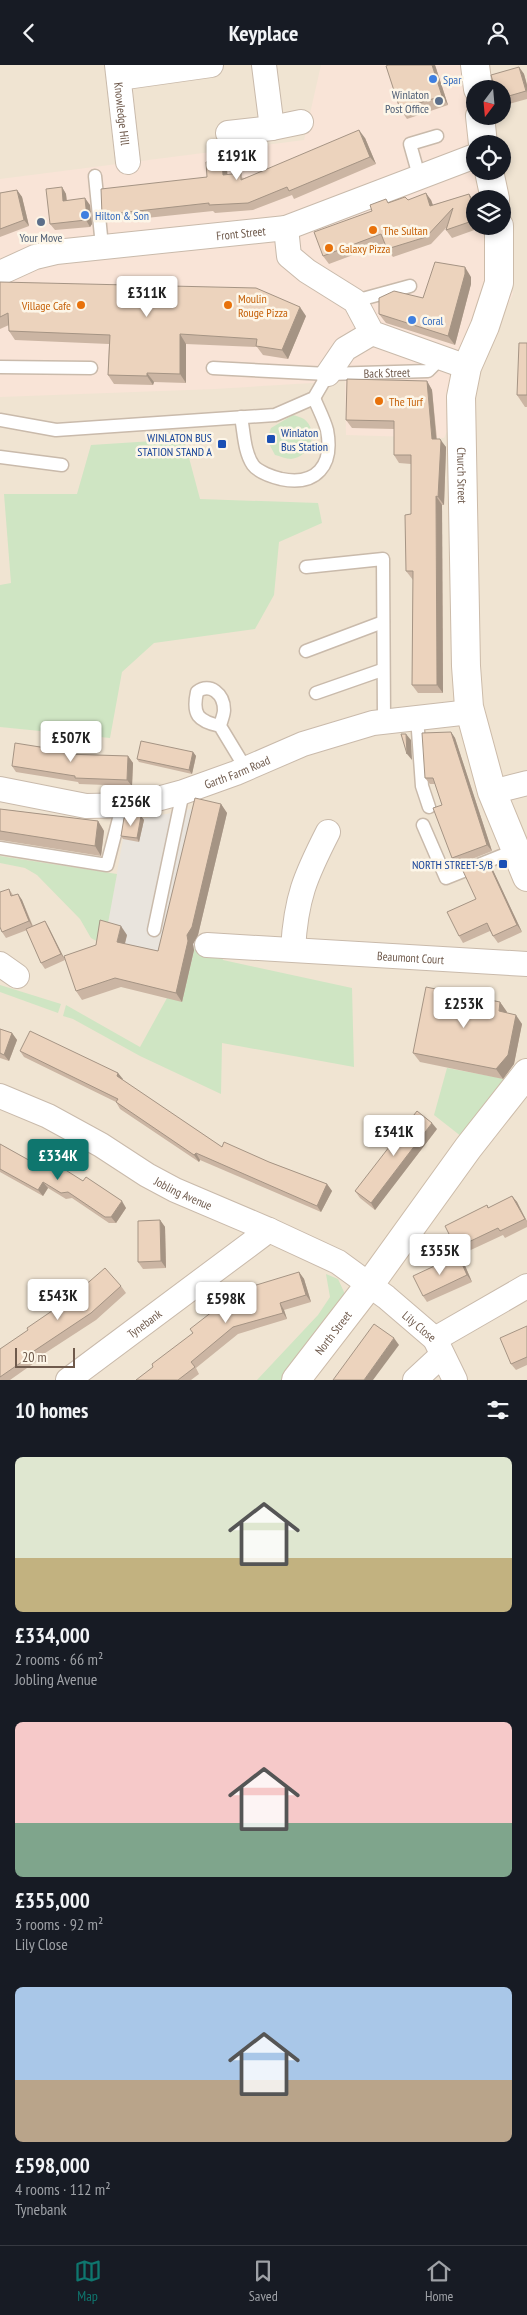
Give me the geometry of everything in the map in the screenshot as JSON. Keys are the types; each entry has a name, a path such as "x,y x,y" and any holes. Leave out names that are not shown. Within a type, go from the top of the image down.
{"street":[{"path":"118,72 211,65"},
{"path":"264,65 272,129"},
{"path":"475,65 477,80"},
{"name":"Knowledge Hill","path":"118,72 128,162"},
{"path":"228,133 272,129 301,122"},
{"name":"Front Street","path":"0,273 35,257 56,252 286,228 466,159"},
{"path":"286,228 289,256 307,271 355,301 372,333 467,367"},
{"name":"Church Street","path":"500,235 499,283 485,326 467,367 462,397 466,666 473,721 492,792 516,850"},
{"path":"328,374 345,349 372,333"},
{"name":"Garth Farm Road","path":"0,789 86,806 122,807 183,792 246,769 302,744 384,720 417,717 473,721"},
{"path":"492,792 527,783"},
{"path":"293,949 295,920 300,894 304,881 328,832"},
{"path":"516,850 527,877"},
{"name":"Beaumont Court","path":"207,945 527,965"},
{"name":"North Street","path":"296,1380 370,1284 468,1148 527,1073"},
{"name":"Jobling Avenue","path":"0,1096 48,1116 101,1145 147,1175 175,1190 323,1254 370,1284"},
{"name":"Tynebank","path":"68,1380 269,1230"},
{"name":"Lily Close","path":"370,1284 438,1347 455,1380"},
{"path":"415,1380 438,1347 527,1286"}],"lane":[{"path":"419,176 410,144 437,136"},
{"path":"95,176 102,246"},
{"path":"355,301 410,286"},
{"name":"Back Street","path":"213,368 328,374 428,371 441,358"},
{"path":"0,367 91,368"},
{"path":"0,421 56,429 275,415 314,398 328,374"},
{"path":"241,417 246,450 254,467 275,478 289,481 296,482 314,478 324,466 327,449 327,431 314,398"},
{"path":"0,457 62,465"},
{"path":"306,567 384,559 382,670 384,720"},
{"path":"306,651 383,622"},
{"path":"316,693 382,670"},
{"path":"417,717 422,786 429,807"},
{"path":"220,726 246,769"},
{"path":"154,930 183,792"},
{"path":"0,848 108,865 122,807"},
{"path":"423,825 446,878 516,850"}],"shaded area":[{"path":"0,65 527,65 527,1380 0,1380"},
{"path":"321,65 466,65 469,80 466,80 466,125 475,125 475,135 466,135 466,180 490,180 492,190 466,190 466,235 501,235 513,294 444,438 346,435 345,381 215,389 0,397 0,179 304,140"},
{"path":"201,807 227,813 182,1002 104,945 126,822"}],"green space":[{"path":"293,415 304,419 309,424 312,437 308,449 303,454 287,459 275,455 267,440 271,428"},
{"path":"184,439 200,499 318,503 322,523 279,542 274,595 255,629 154,643 122,672 110,738 0,727 0,585 11,583 4,494 77,494 91,445"},
{"path":"0,856 117,874 104,945 91,938 80,919 37,875 25,868 0,863"},
{"path":"197,938 220,945 223,960 352,988 354,1067 222,1043 221,1094 140,1056 73,1019 63,1016 66,1005 140,1047 167,998 182,1001"},
{"path":"0,985 61,1004 58,1013 0,992"},
{"path":"447,1068 511,1080 471,1144 434,1115"},
{"path":"326,1274 338,1279 344,1292 344,1318 296,1380 257,1380 318,1315 330,1297"}],"building":[{"path":"432,65 442,96 400,109 386,66"},
{"path":"519,67 526,91 511,95 511,80 492,80 491,75"},
{"path":"359,130 370,157 289,191 287,187 248,203 209,205 209,203 102,215 101,189 207,177 206,162 222,160 223,175 241,173 241,180"},
{"path":"62,187 63,201 85,198 86,220 50,224 46,189"},
{"path":"17,190 24,220 0,229 0,193"},
{"path":"426,193 430,206 466,195 466,223 446,230 453,208 426,237 387,249 381,234 323,256 314,232 372,211 370,205 386,199 388,203 405,197 408,200"},
{"path":"435,262 465,267 465,274 448,336 379,314 379,298 394,291 423,298"},
{"path":"0,282 256,288 300,307 282,350 256,346 257,339 180,334 180,374 147,373 147,376 108,375 110,335 9,331 8,313 0,317"},
{"path":"519,343 527,343 527,395 517,395"},
{"path":"347,379 427,381 432,439 440,439 441,441 438,497 436,496 437,685 412,685 413,571 406,571 405,515 411,514 411,455 394,455 394,421 346,420"},
{"path":"451,732 487,845 452,858 433,808 442,805 433,778 425,778 422,733"},
{"path":"401,734 406,734 407,754"},
{"path":"141,741 193,752 189,770 137,759"},
{"path":"15,743 65,751 65,754 128,756 127,780 75,778 75,776 12,766"},
{"path":"195,798 221,804 192,927 187,935 188,941 176,993 115,978 76,991 64,956 96,945 100,920 121,926 117,942 158,951"},
{"path":"0,809 98,821 95,846 0,831"},
{"path":"141,816 137,838 121,836 124,818"},
{"path":"488,862 517,925 493,936 487,923 459,936 447,912 476,899 463,871"},
{"path":"9,889 11,896 18,894 29,921 2,932 0,927 0,892"},
{"path":"45,921 61,954 41,963 26,929"},
{"path":"426,987 500,1002 499,1011 516,1015 508,1055 496,1069 413,1053"},
{"path":"0,1029 12,1033 4,1055 0,1053"},
{"path":"30,1031 118,1073 117,1076 222,1147 224,1142 269,1162 327,1184 317,1206 196,1153 194,1155 116,1102 118,1099 20,1051"},
{"path":"417,1111 432,1123 371,1203 355,1191"},
{"path":"0,1144 34,1163 40,1154 83,1181 86,1177 122,1201 111,1217 105,1217 68,1192 61,1193 43,1182 38,1190 0,1169"},
{"path":"512,1196 525,1219 500,1231 498,1228 456,1248 445,1226 487,1205 488,1208"},
{"path":"160,1220 161,1261 138,1262 138,1221"},
{"path":"458,1255 467,1275 423,1296 413,1276"},
{"path":"105,1268 121,1286 91,1313 31,1353 32,1355 0,1377 0,1349 68,1300"},
{"path":"299,1272 306,1295 280,1303 283,1313 233,1327 191,1362 195,1367 178,1380 136,1380 153,1367 152,1364 193,1333 190,1329 240,1290"},
{"path":"374,1324 394,1338 364,1380 333,1380"},
{"path":"527,1326 527,1357 511,1364 500,1338"}],"place":[{"name":"Spar","path":"433,79"},
{"name":"Winlaton Post Office","path":"439,101"},
{"name":"Hilton & Son","path":"85,215"},
{"name":"Your Move","path":"41,222"},
{"name":"The Sultan","path":"373,230"},
{"name":"Galaxy Pizza","path":"329,248"},
{"name":"Village Cafe","path":"81,305"},
{"name":"Moulin Rouge Pizza","path":"228,305"},
{"name":"Coral","path":"412,320"},
{"name":"The Turf","path":"379,401"},
{"name":"Winlaton Bus Station","path":"271,439"},
{"name":"WINLATON BUS STATION STAND A","path":"222,444"},
{"name":"NORTH STREET-S/B","path":"503,864"}]}
